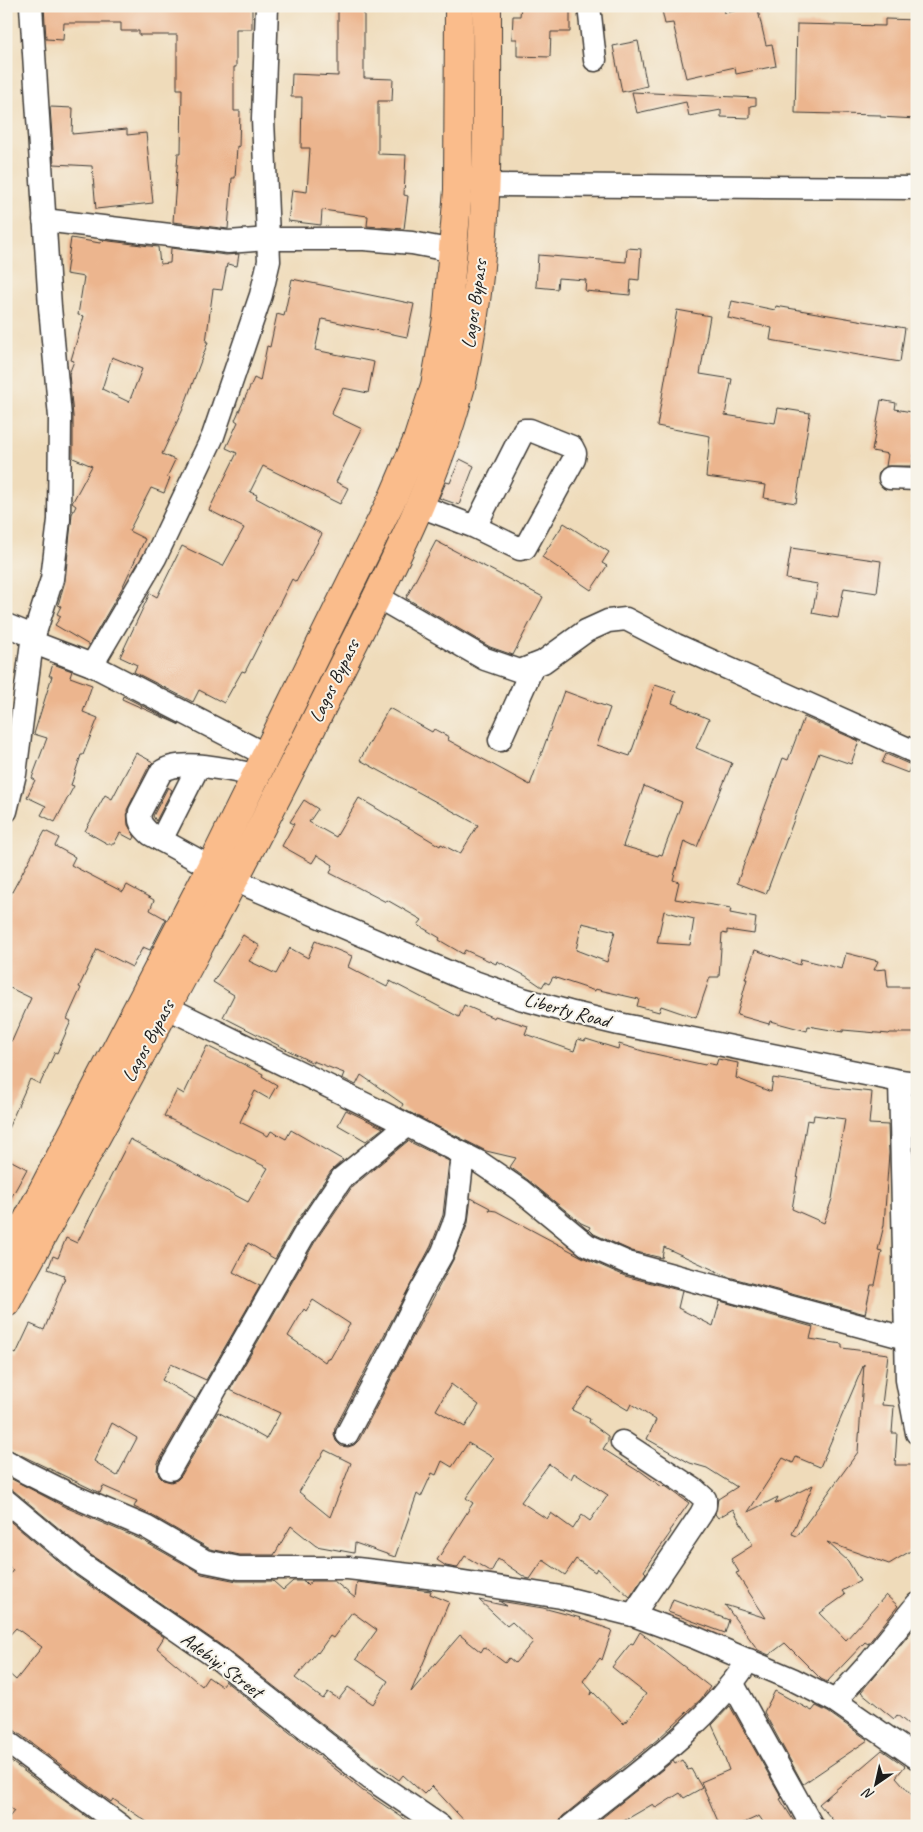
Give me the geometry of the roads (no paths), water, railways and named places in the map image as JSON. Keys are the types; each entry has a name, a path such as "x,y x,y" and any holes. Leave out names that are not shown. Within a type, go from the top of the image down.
{"main road":[{"name":"Lagos Bypass","path":"6,1303 166,1007 222,874 261,765 386,512 417,441 436,375 447,318 454,251 458,190 460,6"},
{"name":"Lagos Bypass","path":"6,1262 222,874 292,767 420,506 442,448 460,391 473,321 482,252 486,185 487,6"}],"street":[{"path":"6,811 15,774 33,639 52,579 59,520 60,417 44,220 31,6"},
{"path":"92,665 155,558 213,436 261,295 269,261 263,118 267,6"},
{"path":"589,6 596,60"},
{"path":"486,185 917,188"},
{"path":"44,220 228,242 268,239 364,239 412,243 454,251"},
{"path":"420,506 475,527 520,549 525,548 574,459 575,453 572,447 530,430 524,430 520,434 475,527"},
{"path":"890,478 917,480"},
{"path":"376,596 485,659 520,670 543,662 586,631 608,620 626,619 676,644 917,753"},
{"path":"6,625 92,665 261,765"},
{"path":"500,740 533,666"},
{"name":"Liberty Road","path":"261,765 198,767 179,765 167,768 161,772 138,819 150,834 222,874 460,977 523,999 619,1024 908,1082"},
{"path":"161,840 198,767"},
{"path":"166,1007 479,1162 520,1190 587,1245 628,1263 905,1338"},
{"path":"908,1082 905,1338 907,1380 917,1433"},
{"path":"170,1468 305,1233 342,1178 407,1125"},
{"path":"346,1434 394,1346 421,1290 443,1252 456,1218 463,1154"},
{"path":"622,1442 695,1490 705,1499 705,1506 633,1616"},
{"path":"6,1461 71,1495 146,1526 205,1560 239,1568 348,1568 435,1578 561,1597 633,1616 749,1660 835,1701 917,1758"},
{"name":"Adebiyi Street","path":"6,1500 82,1565 217,1658 370,1779 440,1826"},
{"path":"835,1701 871,1661 917,1604"},
{"path":"571,1826 673,1746 711,1709 733,1684 749,1660"},
{"path":"733,1684 812,1826"},
{"path":"6,1741 121,1826"}]}
